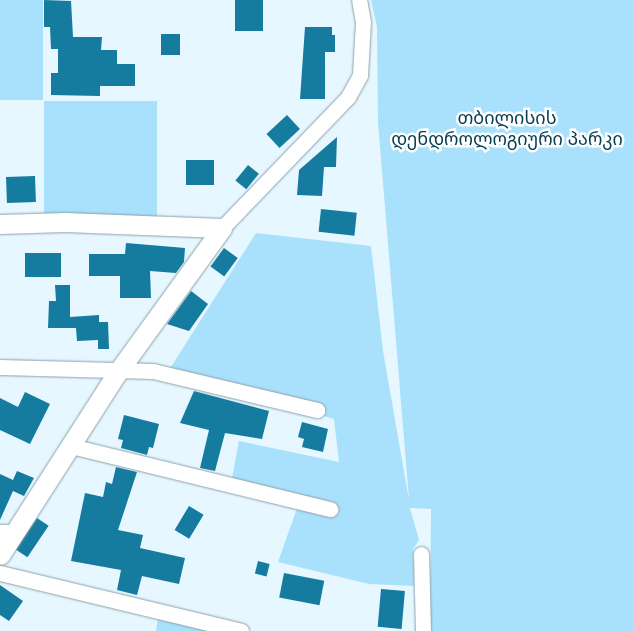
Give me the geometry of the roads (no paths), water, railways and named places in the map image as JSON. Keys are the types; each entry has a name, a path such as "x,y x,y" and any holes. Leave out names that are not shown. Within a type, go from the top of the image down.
{"street":[{"path":"0,555 7,532 71,446 117,373 222,228 348,98 360,75 363,22 359,0"},
{"path":"0,224 65,222 222,228"},
{"path":"0,367 117,373 153,371 317,410"},
{"path":"71,446 330,509"},
{"path":"421,554 423,631"},
{"path":"0,573 241,631"}],"park label":[{"name":"თბილისის დენდროლოგიური პარკი","path":"507,128"}]}
